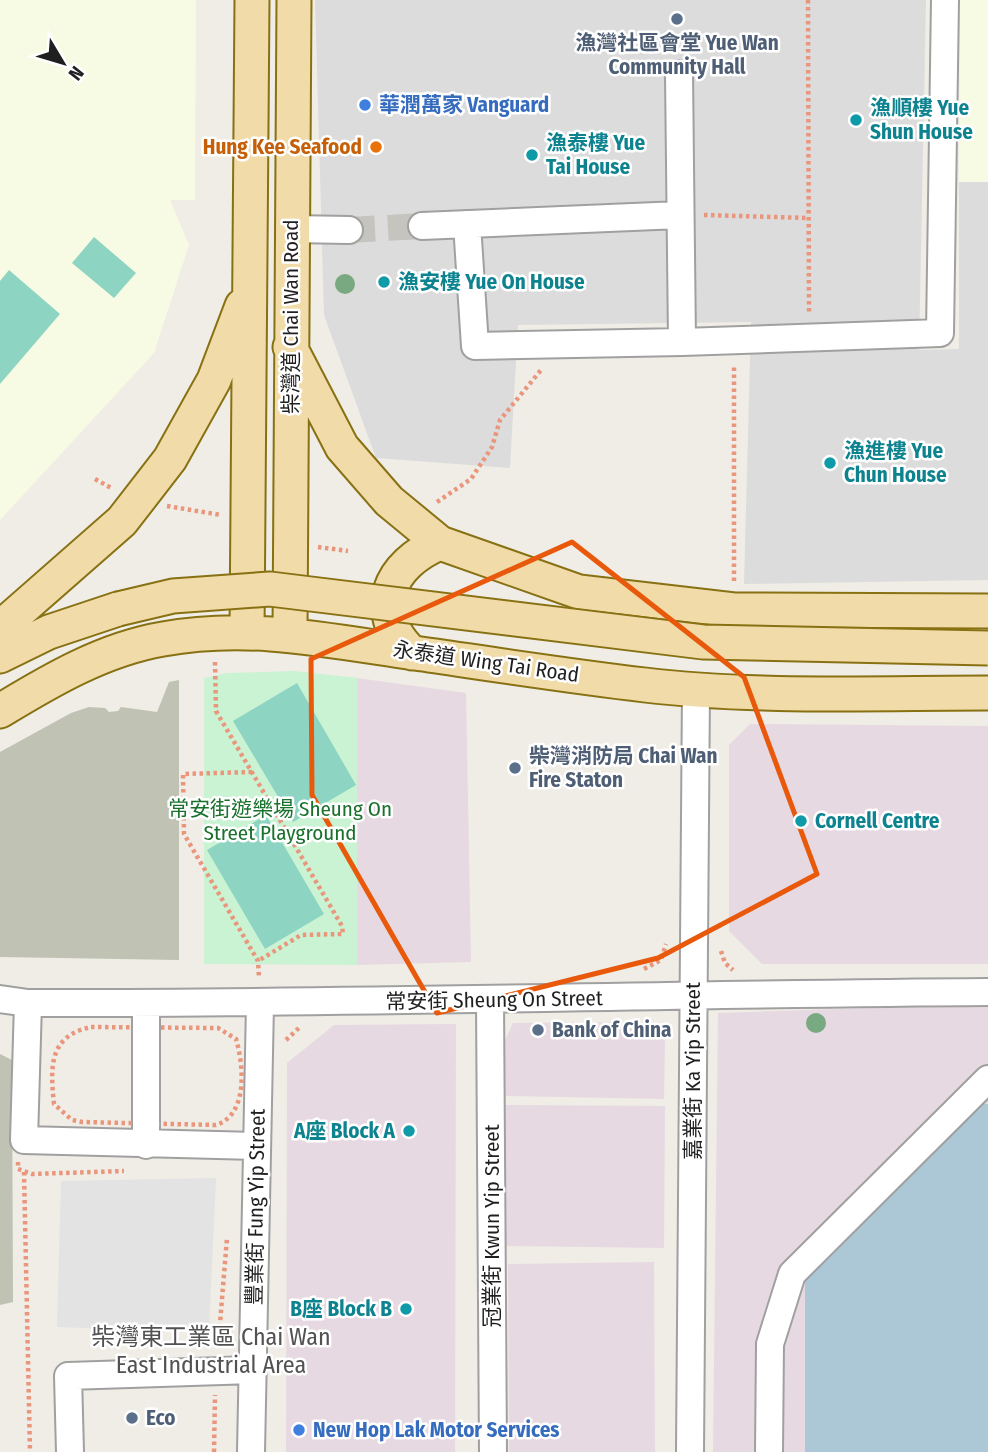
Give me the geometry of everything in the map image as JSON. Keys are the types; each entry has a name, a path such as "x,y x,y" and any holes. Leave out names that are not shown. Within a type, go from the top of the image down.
{"main road":[{"name":"柴灣道 Chai Wan Road","path":"247,632 252,0"},
{"name":"柴灣道 Chai Wan Road","path":"290,633 294,0"},
{"name":"柴灣道 Chai Wan Road","path":"0,628 122,521 170,459 214,380 250,284"},
{"path":"290,347 342,447 389,501 440,543 579,592 734,610 988,611"},
{"path":"412,653 396,638 388,622 390,594 398,573 417,553 440,543"},
{"path":"0,656 49,632 118,609 173,596 270,589 703,642 988,648"},
{"name":"永泰道 Wing Tai Road","path":"0,710 51,680 106,655 163,639 247,632 290,633 412,653 696,690 988,694"}],"street":[{"path":"467,224 475,346 940,333 945,0"},
{"path":"679,74 682,342"},
{"path":"422,226 680,215"},
{"path":"291,229 349,230"},
{"name":"嘉業街 Ka Yip Street","path":"690,1452 696,690"},
{"name":"常安街 Sheung On Street","path":"0,999 28,1003 146,1004 259,993 490,1001 694,994 988,992"},
{"name":"豐業街 Fung Yip Street","path":"251,1452 259,993"},
{"name":"冠業街 Kwun Yip Street","path":"490,1001 493,1452"},
{"path":"28,1003 24,1140 256,1146"},
{"path":"146,1004 146,1145"},
{"path":"769,1452 770,1344 792,1274 988,1079"},
{"path":"70,1452 68,1376 253,1370"}],"path":[{"path":"808,0 810,337"},
{"path":"680,215 808,218"},
{"path":"734,340 734,585"},
{"path":"432,502 441,503 471,479 492,447 500,420 530,380 575,344"},
{"path":"215,657 216,710 342,926 343,934 301,935 258,961"},
{"path":"252,772 183,774 184,834 258,961 259,993"},
{"path":"721,943 725,962 737,973"},
{"path":"646,968 661,960 666,944"},
{"path":"24,1172 30,1452"},
{"path":"214,1452 216,1371 228,1227"}],"highlighted area":[{"path":"572,542 744,677 817,874 658,958 437,1013 312,795 311,659"}],"shaded area":[{"path":"0,0 196,0 195,200 170,200 189,245 154,353 0,520"},
{"path":"315,0 926,0 919,350 959,349 959,182 988,182 988,580 744,584 751,322 518,325 510,468 376,458 324,315"},
{"path":"960,0 988,0 988,182 959,182"},
{"path":"357,678 466,693 471,962 357,965"},
{"path":"179,680 179,960 0,957 0,752 71,713 89,707 105,708 109,712 118,711 121,707 157,712 169,682"},
{"path":"750,724 988,726 988,964 762,964 729,931 729,745"},
{"path":"988,1004 988,1452 713,1452 718,1013"},
{"path":"654,1022 665,1040 664,1099 503,1096 505,1040 513,1023"},
{"path":"456,1024 455,1452 286,1452 287,1063 334,1025"},
{"path":"0,1054 12,1060 13,1302 0,1305"},
{"path":"504,1105 665,1106 664,1248 502,1246"},
{"path":"216,1178 209,1332 57,1327 61,1181"},
{"path":"654,1262 655,1452 509,1452 508,1264"}],"green space":[{"path":"94,237 136,273 114,298 72,263"},
{"path":"9,270 60,314 0,384 0,281"},
{"name":"常安街遊樂場 Sheung On Street Playground","path":"294,671 357,678 357,965 204,964 204,678 227,673"},
{"path":"297,683 356,785 293,822 233,721"},
{"path":"266,815 324,914 265,949 207,850"}],"water":[{"path":"981,1104 988,1104 988,1452 805,1452 805,1281"}],"tunnel":[{"path":"349,230 422,226"}],"place":[{"name":"漁灣社區會堂 Yue Wan Community Hall","path":"677,19"},
{"name":"華潤萬家 Vanguard","path":"365,105"},
{"name":"漁順樓 Yue Shun House","path":"856,120"},
{"name":"Hung Kee Seafood","path":"376,147"},
{"name":"漁泰樓 Yue Tai House","path":"532,155"},
{"name":"漁安樓 Yue On House","path":"384,282"},
{"name":"漁進樓 Yue Chun House","path":"830,463"},
{"name":"柴灣消防局 Chai Wan Fire Staton","path":"515,768"},
{"name":"Cornell Centre","path":"801,821"},
{"name":"Bank of China","path":"538,1030"},
{"name":"A座 Block A","path":"409,1131"},
{"name":"B座 Block B","path":"406,1309"},
{"name":"Eco","path":"132,1418"},
{"name":"New Hop Lak Motor Services","path":"299,1430"}],"district":[{"name":"柴灣東工業區 Chai Wan East Industrial Area","path":"211,1351"}]}
